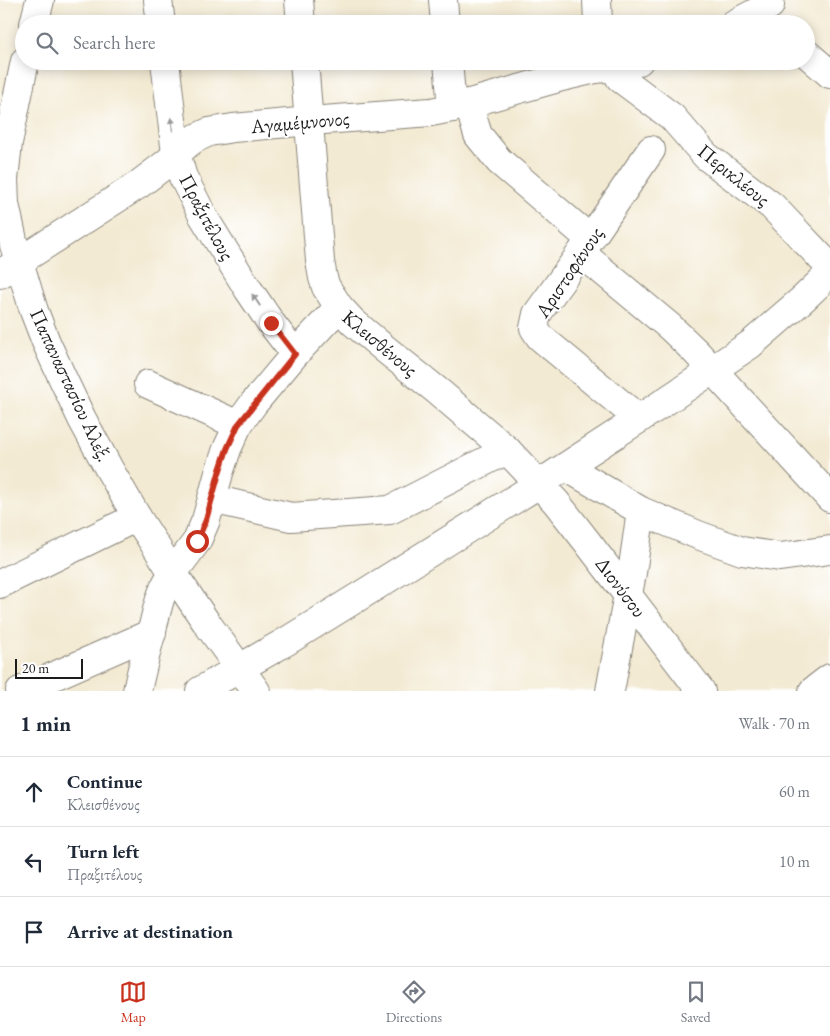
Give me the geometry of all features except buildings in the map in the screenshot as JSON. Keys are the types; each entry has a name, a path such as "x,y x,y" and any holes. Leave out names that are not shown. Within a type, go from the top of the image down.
{"street":[{"path":"36,15 40,0"},
{"path":"158,0 160,15"},
{"path":"299,0 300,15"},
{"path":"443,0 444,15"},
{"path":"597,0 598,15"},
{"path":"758,15 772,10"},
{"path":"815,61 830,74"},
{"name":"Παπαναστασίου Αλεξ.","path":"22,70 13,112 5,167 3,212 9,269 37,319 82,419 108,467 206,622 256,691"},
{"name":"Πραξιτέλους","path":"166,70 176,154 186,184 203,216 248,289 295,354"},
{"path":"305,70 320,262 326,287 339,307"},
{"path":"450,70 460,105 474,122 478,135 499,161 717,373 830,498"},
{"name":"Αγαμέμνονος","path":"9,269 138,185 194,139 209,132 310,120 431,112 592,70"},
{"name":"Περικλέους","path":"621,70 620,78 672,117 706,156 772,206 830,267"},
{"name":"Αριστοφάνους","path":"639,420 540,338 534,328 537,314 651,150"},
{"path":"200,691 304,631 717,373 830,273"},
{"name":"Κλεισθένους","path":"173,572 197,541 206,520 227,449 238,425 295,354 339,307 384,349 440,393 507,450 540,484"},
{"path":"148,384 238,425"},
{"path":"212,498 291,517 390,510 507,450"},
{"path":"566,467 641,511 742,551 780,557 830,550"},
{"name":"Διονύσου","path":"540,484 701,691"},
{"path":"610,691 628,596 641,511"},
{"path":"0,584 138,517"},
{"path":"137,691 160,599 166,583 173,572"},
{"path":"26,690 152,633"},
{"path":"813,691 830,678"}],"route":[{"path":"197,541 206,520 227,449 238,425 295,354 271,323"}]}
